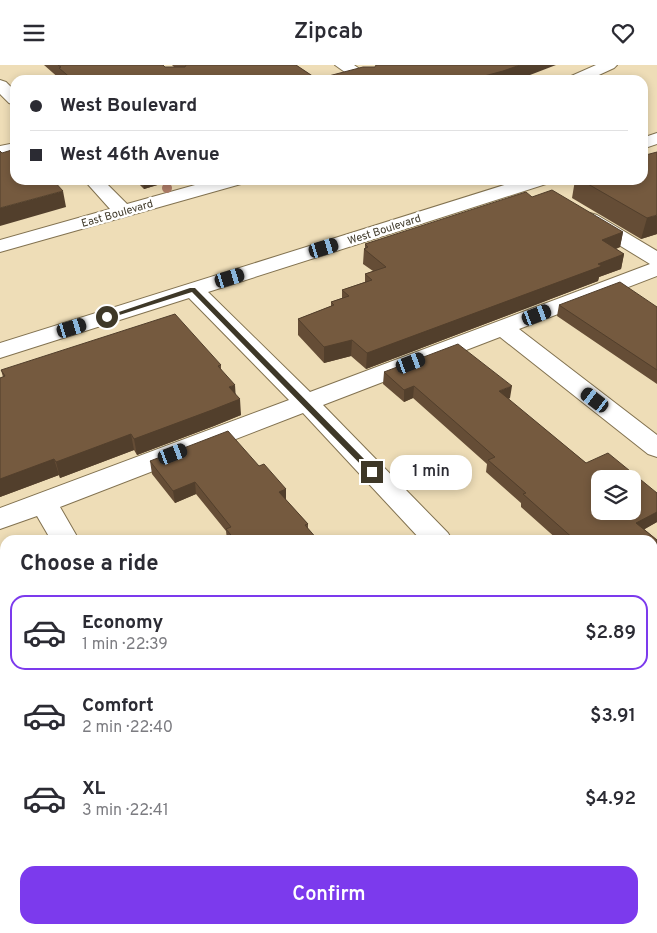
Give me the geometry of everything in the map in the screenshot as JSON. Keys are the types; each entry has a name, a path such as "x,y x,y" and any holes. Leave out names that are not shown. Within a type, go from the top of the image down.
{"street":[{"path":"345,65 360,75"},
{"path":"586,75 609,65"},
{"path":"0,85 10,95"},
{"path":"98,185 123,211"},
{"name":"East Boulevard","path":"0,246 216,185"},
{"name":"West Boulevard","path":"0,351 193,289 541,186"},
{"path":"574,209 657,260"},
{"path":"0,519 657,269"},
{"path":"193,289 307,403 433,535"},
{"path":"503,328 657,448"},
{"path":"42,502 62,535"}],"building":[{"path":"58,65 163,65 165,67 185,67 186,65 296,65 311,75 67,75 59,68 61,67"},
{"path":"376,65 520,65 488,75 332,75 363,67 375,67"},
{"path":"0,151 2,153 10,151 10,185 58,185 63,191 0,208"},
{"path":"657,152 657,215 647,218 590,185 648,185 648,154"},
{"path":"552,190 623,232 602,240 624,254 598,264 602,266 367,353 352,340 324,347 298,319 334,305 331,302 349,296 342,290 372,280 365,274 386,267 364,249 368,247 365,244 526,192 532,197"},
{"path":"620,282 657,307 657,370 559,305"},
{"path":"175,314 221,365 218,366 235,385 229,387 240,399 134,439 131,434 56,462 54,459 0,479 0,378 5,376 1,370"},
{"path":"458,344 512,386 499,391 586,463 608,453 629,470 591,470 591,520 641,520 641,480 657,493 657,512 636,523 651,535 569,535 488,460 495,457 414,386 404,390 384,372"},
{"path":"228,431 259,466 264,464 286,489 279,492 308,524 305,525 314,535 231,535 226,529 231,527 195,482 173,491 150,461"}],"route":[{"path":"107,317 193,289 307,403 372,472"}]}
